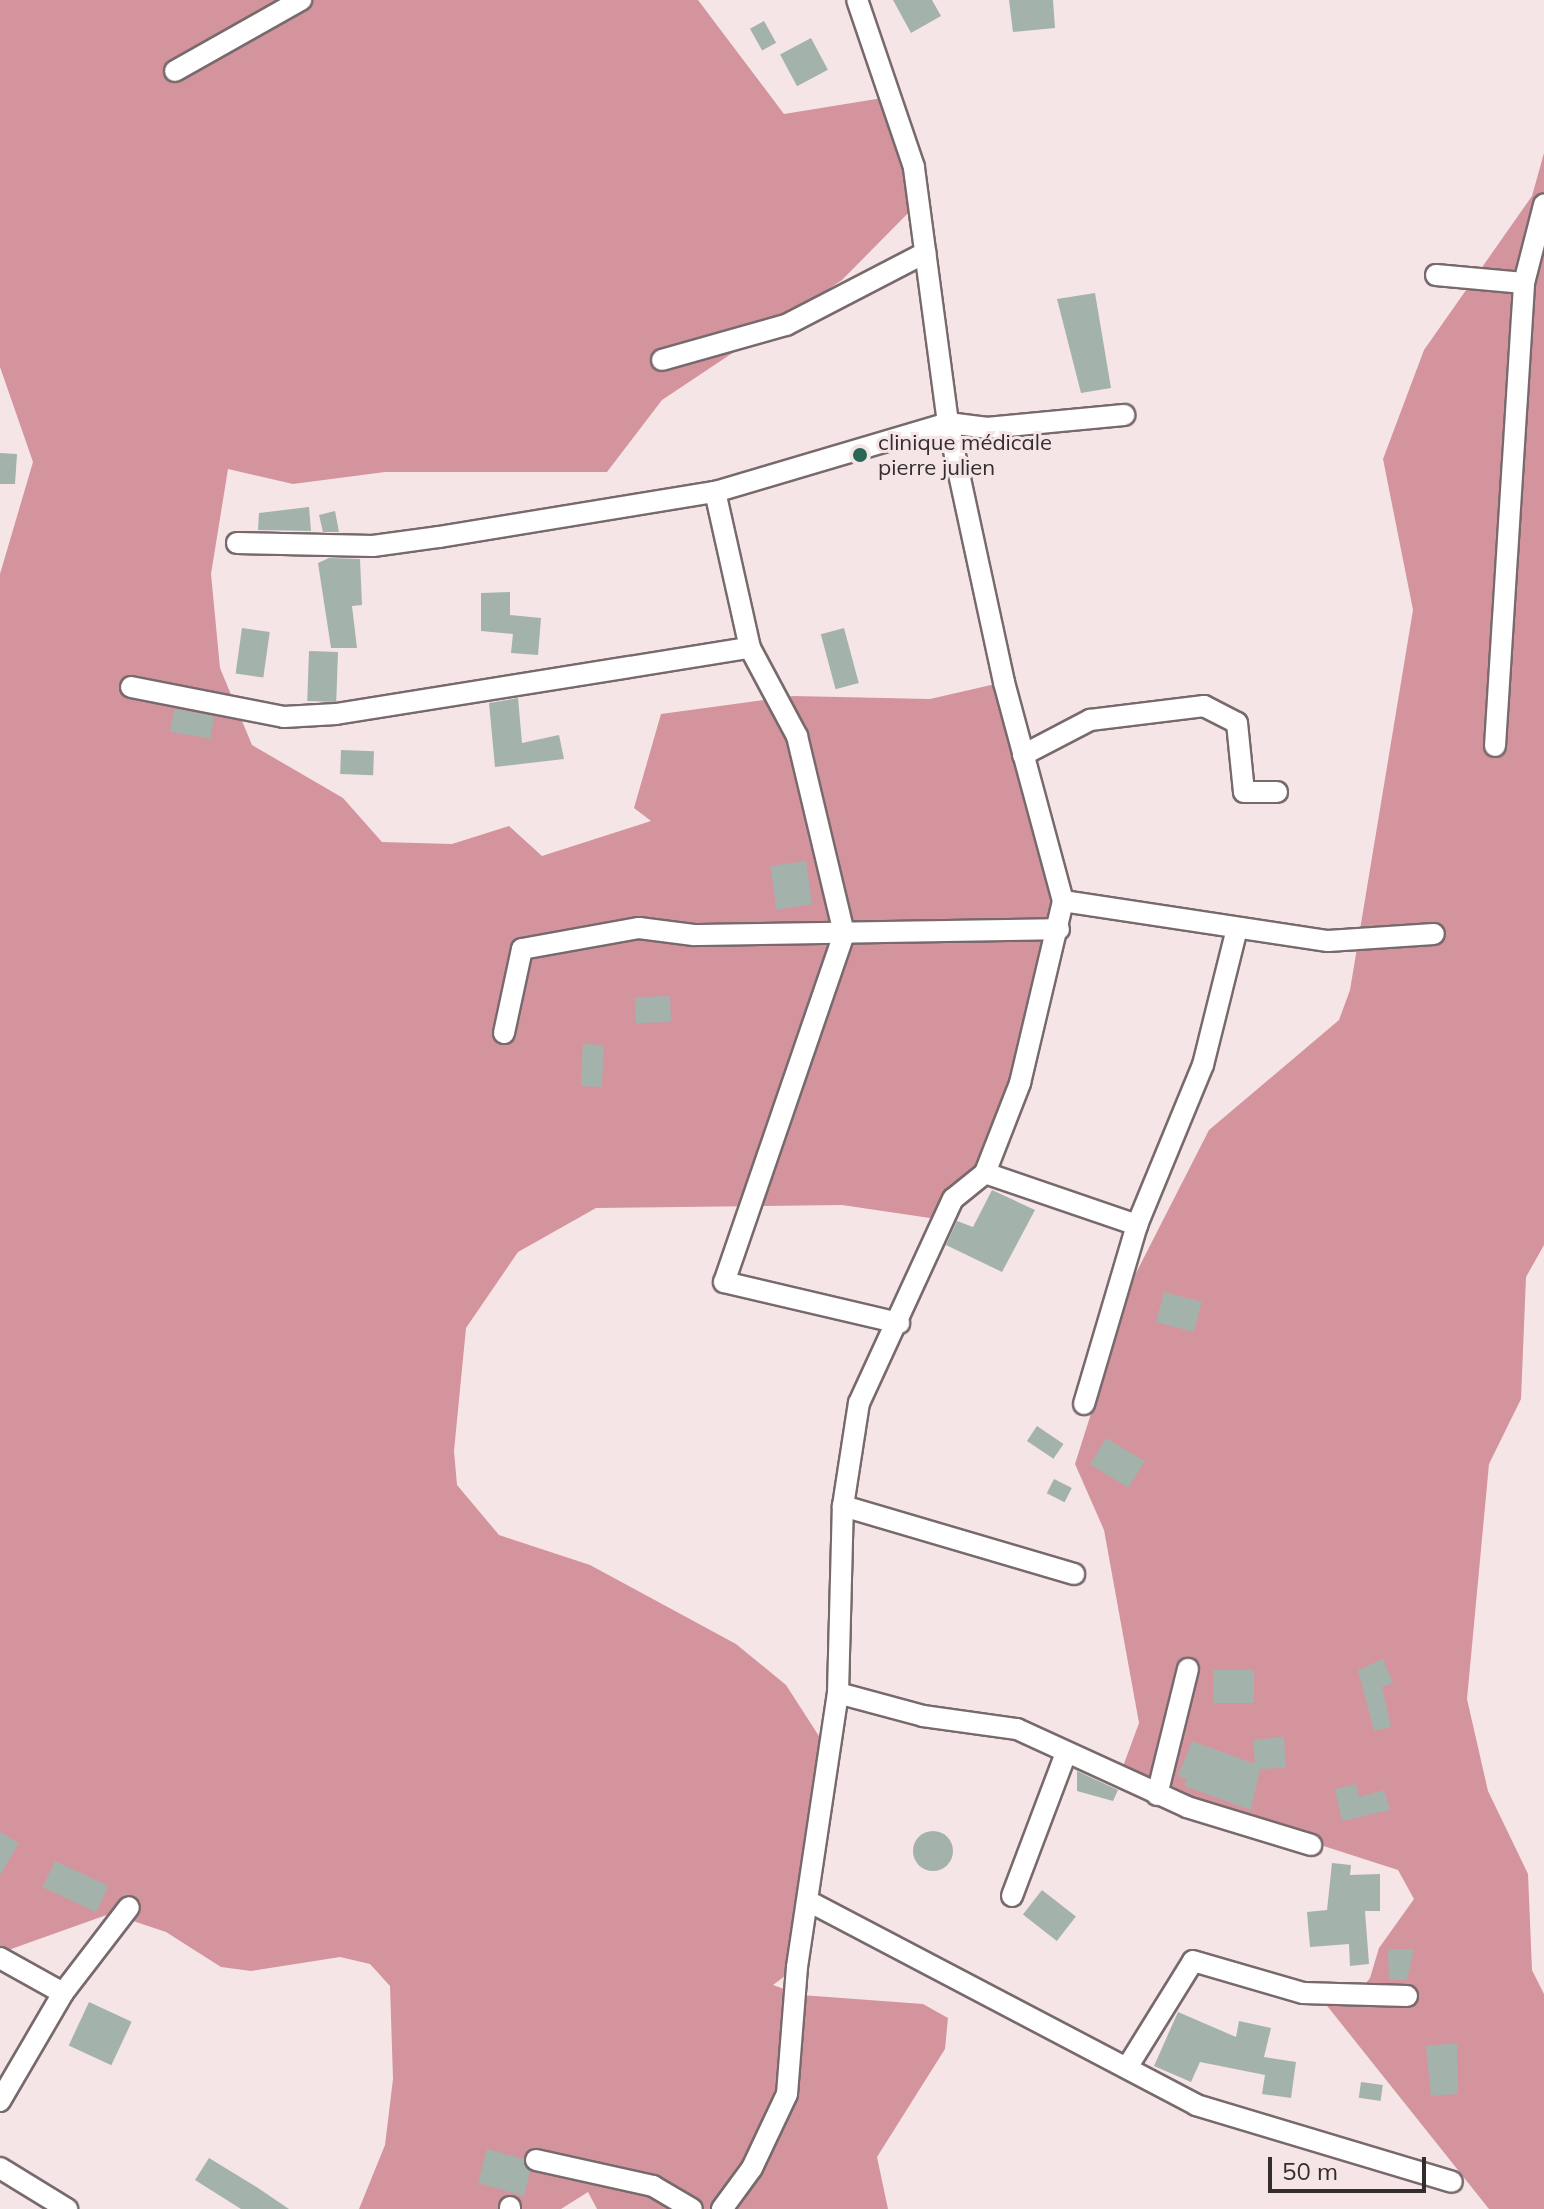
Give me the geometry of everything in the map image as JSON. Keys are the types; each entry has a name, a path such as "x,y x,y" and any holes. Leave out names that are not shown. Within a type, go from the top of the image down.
{"street":[{"path":"175,71 301,0"},
{"path":"722,2209 752,2168 787,2094 838,1693 843,1506 859,1403 899,1323 953,1199 985,1173 1020,1083 1059,929 1063,901 1023,755 948,423 914,167 857,0"},
{"path":"1495,746 1524,283 1544,205"},
{"path":"662,360 786,325 925,253"},
{"path":"1436,275 1524,283"},
{"path":"237,543 373,546 715,492 948,423 986,428 1124,415"},
{"path":"715,492 750,648 797,736 844,934 724,1282 899,1323"},
{"path":"131,687 284,717 336,714 750,648"},
{"path":"1023,755 1090,720 1204,706 1237,723 1244,792 1277,792"},
{"path":"1063,901 1133,906 1237,929 1328,941 1434,934"},
{"path":"504,1033 522,949 639,928 844,934 1059,929"},
{"path":"1084,1404 1137,1225 1203,1065 1237,929"},
{"path":"985,1173 1137,1225"},
{"path":"843,1506 1074,1574"},
{"path":"1157,1795 1188,1669"},
{"path":"838,1693 947,1721 1017,1729 1157,1795 1311,1845"},
{"path":"1012,1896 1066,1753"},
{"path":"810,1902 1128,2066 1196,2105 1452,2182"},
{"path":"0,2101 63,1993 129,1907"},
{"path":"0,1958 63,1993"},
{"path":"1128,2066 1193,1961 1303,1993 1407,1996"},
{"path":"536,2160 653,2186 692,2209"},
{"path":"0,2168 67,2209"}],"shaded area":[{"path":"0,0 698,0 784,114 901,95 925,196 842,280 662,400 607,472 385,472 293,484 228,469 211,574 220,668 252,745 343,798 382,842 452,844 509,826 542,856 651,821 634,808 661,714 793,696 930,699 1004,682 1067,912 1025,1067 973,1169 930,1218 842,1205 596,1208 518,1252 466,1328 454,1451 457,1485 499,1535 590,1565 736,1644 786,1685 826,1747 797,1967 773,1985 801,1995 923,2004 948,2018 945,2049 877,2157 888,2209 597,2209 588,2192 561,2209 359,2209 385,2145 393,2079 390,1986 370,1964 340,1957 251,1971 221,1967 166,1932 133,1921 129,1907 0,1953 0,574 33,462 0,367"},
{"path":"1544,153 1544,1245 1526,1277 1521,1399 1489,1464 1467,1699 1488,1791 1528,1874 1532,1970 1544,1994 1544,2209 1489,2209 1324,2002 1352,2001 1370,1978 1379,1948 1414,1899 1398,1870 1118,1780 1139,1723 1104,1530 1075,1464 1135,1275 1209,1130 1339,1020 1350,990 1413,610 1383,459 1424,350 1532,196"}],"building":[{"path":"893,0 932,0 941,16 911,33"},
{"path":"1009,0 1053,0 1055,28 1013,32"},
{"path":"764,21 776,43 762,51 750,29"},
{"path":"811,38 828,70 797,86 780,54"},
{"path":"1095,293 1111,388 1081,393 1057,299"},
{"path":"0,453 17,454 15,484 0,484"},
{"path":"309,507 311,531 258,530 259,513"},
{"path":"335,511 339,532 323,532 319,515"},
{"path":"329,558 360,559 362,605 352,606 357,648 331,648 318,563"},
{"path":"510,592 510,615 541,618 538,655 511,653 513,634 481,631 481,593"},
{"path":"242,628 270,632 263,677 236,674"},
{"path":"844,628 859,683 836,689 821,634"},
{"path":"309,651 338,652 336,702 307,701"},
{"path":"518,698 522,743 559,735 564,759 495,767 489,703"},
{"path":"174,709 214,716 210,739 170,732"},
{"path":"341,750 374,751 373,775 340,774"},
{"path":"806,861 812,905 776,910 770,866"},
{"path":"670,996 671,1022 636,1023 635,997"},
{"path":"583,1044 604,1045 602,1087 581,1086"},
{"path":"992,1190 1035,1210 1002,1272 946,1245 957,1221 973,1227"},
{"path":"1164,1292 1202,1302 1194,1332 1156,1322"},
{"path":"1037,1426 1064,1444 1053,1459 1027,1441"},
{"path":"1106,1438 1145,1461 1129,1488 1090,1465"},
{"path":"1054,1479 1072,1488 1065,1502 1047,1493"},
{"path":"1383,1659 1393,1683 1382,1687 1391,1727 1374,1731 1358,1670"},
{"path":"1213,1670 1254,1670 1254,1703 1213,1703"},
{"path":"1284,1737 1286,1768 1260,1769 1251,1810 1184,1786 1187,1779 1178,1776 1192,1741 1255,1764 1253,1740"},
{"path":"1077,1771 1118,1790 1113,1801 1077,1791"},
{"path":"1356,1784 1359,1797 1384,1790 1390,1810 1342,1821 1335,1789"},
{"path":"933,1831 947,1837 953,1851 947,1865 933,1871 919,1865 913,1851 919,1837"},
{"path":"0,1832 19,1843 0,1875"},
{"path":"55,1861 108,1886 96,1912 43,1887"},
{"path":"1332,1863 1351,1865 1350,1875 1380,1874 1380,1911 1365,1911 1369,1964 1350,1966 1349,1944 1310,1947 1307,1912 1327,1910"},
{"path":"1042,1890 1076,1916 1057,1941 1023,1914"},
{"path":"1388,1949 1414,1949 1407,1980 1389,1980"},
{"path":"89,2002 132,2022 111,2065 69,2046"},
{"path":"1178,2012 1236,2037 1239,2021 1271,2028 1264,2057 1296,2062 1291,2098 1262,2094 1265,2075 1200,2062 1191,2082 1154,2066"},
{"path":"1457,2043 1458,2094 1431,2096 1426,2046"},
{"path":"1361,2082 1383,2085 1381,2101 1359,2098"},
{"path":"487,2149 523,2159 530,2171 524,2196 478,2183"},
{"path":"209,2158 289,2209 241,2209 195,2180"}],"place":[{"name":"clinique médicale pierre julien","path":"860,455"}]}
